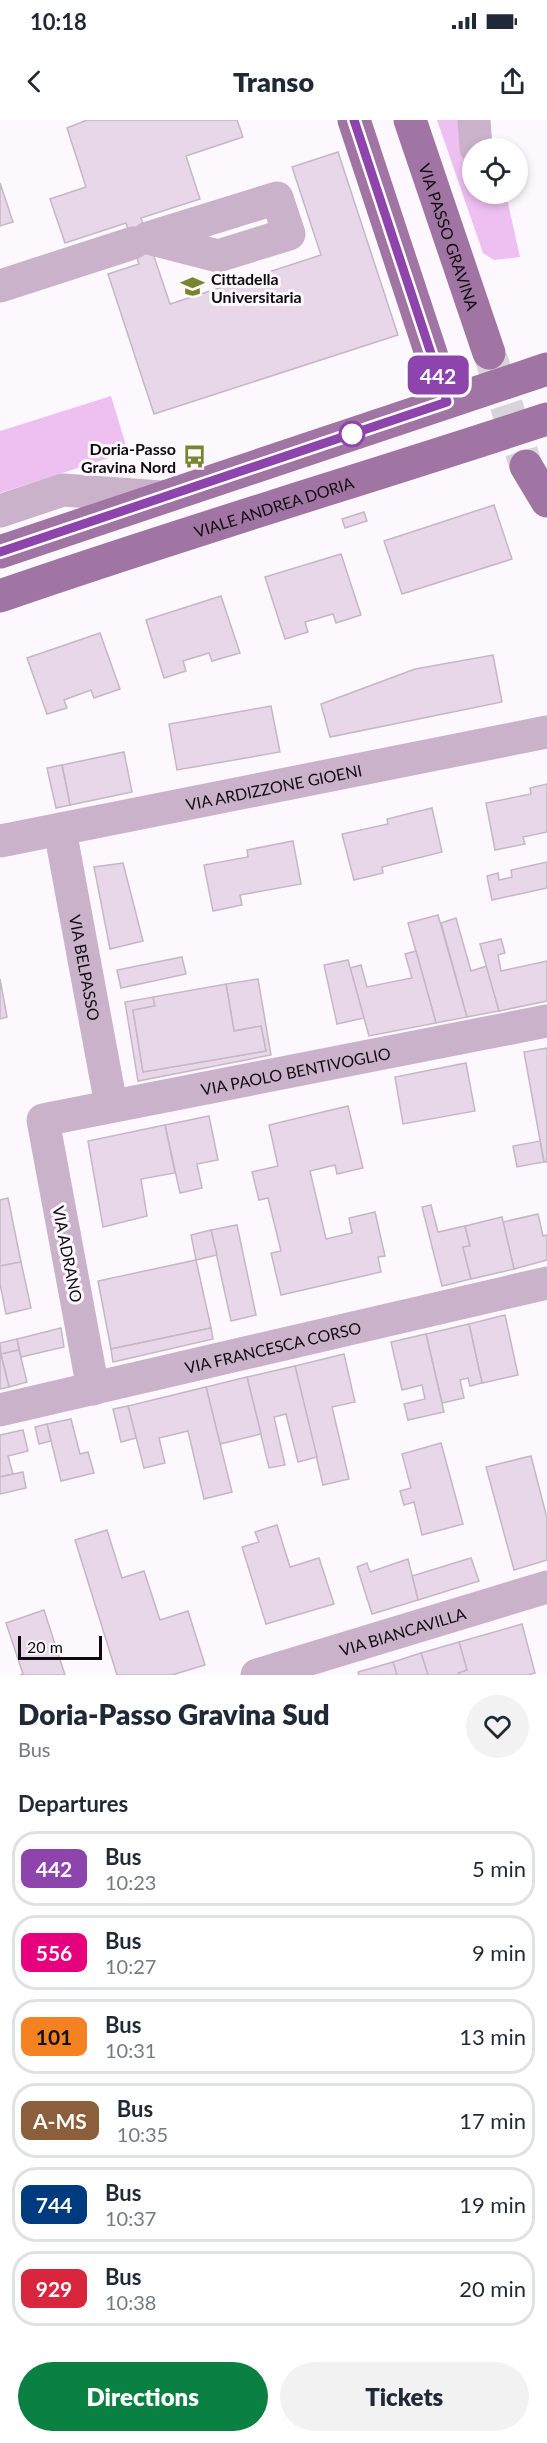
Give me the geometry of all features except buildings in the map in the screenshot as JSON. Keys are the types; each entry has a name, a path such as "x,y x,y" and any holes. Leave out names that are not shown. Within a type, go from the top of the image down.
{"main road":[{"path":"354,120 447,402"},
{"name":"VIA PASSO GRAVINA","path":"410,120 489,353"},
{"path":"0,552 547,369"},
{"name":"VIALE ANDREA DORIA","path":"0,596 184,534 547,419"},
{"path":"526,466 547,501"},
{"path":"0,620 184,534"}],"street":[{"path":"474,120 475,138"},
{"path":"0,286 140,241"},
{"path":"0,511 63,490 161,497"},
{"name":"VIA ARDIZZONE GIOENI","path":"0,841 547,732"},
{"name":"VIA BELPASSO","path":"60,830 111,1105"},
{"name":"VIA PAOLO BENTIVOGLIO","path":"43,1120 547,1021"},
{"name":"VIA ADRANO","path":"43,1120 93,1389"},
{"name":"VIA FRANCESCA CORSO","path":"0,1410 547,1283"},
{"name":"VIA BIANCAVILLA","path":"257,1675 547,1587"}],"shaded area":[{"path":"437,120 462,120 462,192"},
{"path":"466,204 508,204 520,257 494,260 483,253"},
{"path":"111,396 128,452 0,493 0,431"}],"tunnel":[{"path":"491,358 526,466"}],"bus line":[{"name":"442","path":"0,552 447,402 354,120"}],"place":[{"name":"Cittadella Universitaria","path":"193,287"},
{"name":"Doria-Passo Gravina Nord","path":"194,457"}]}
